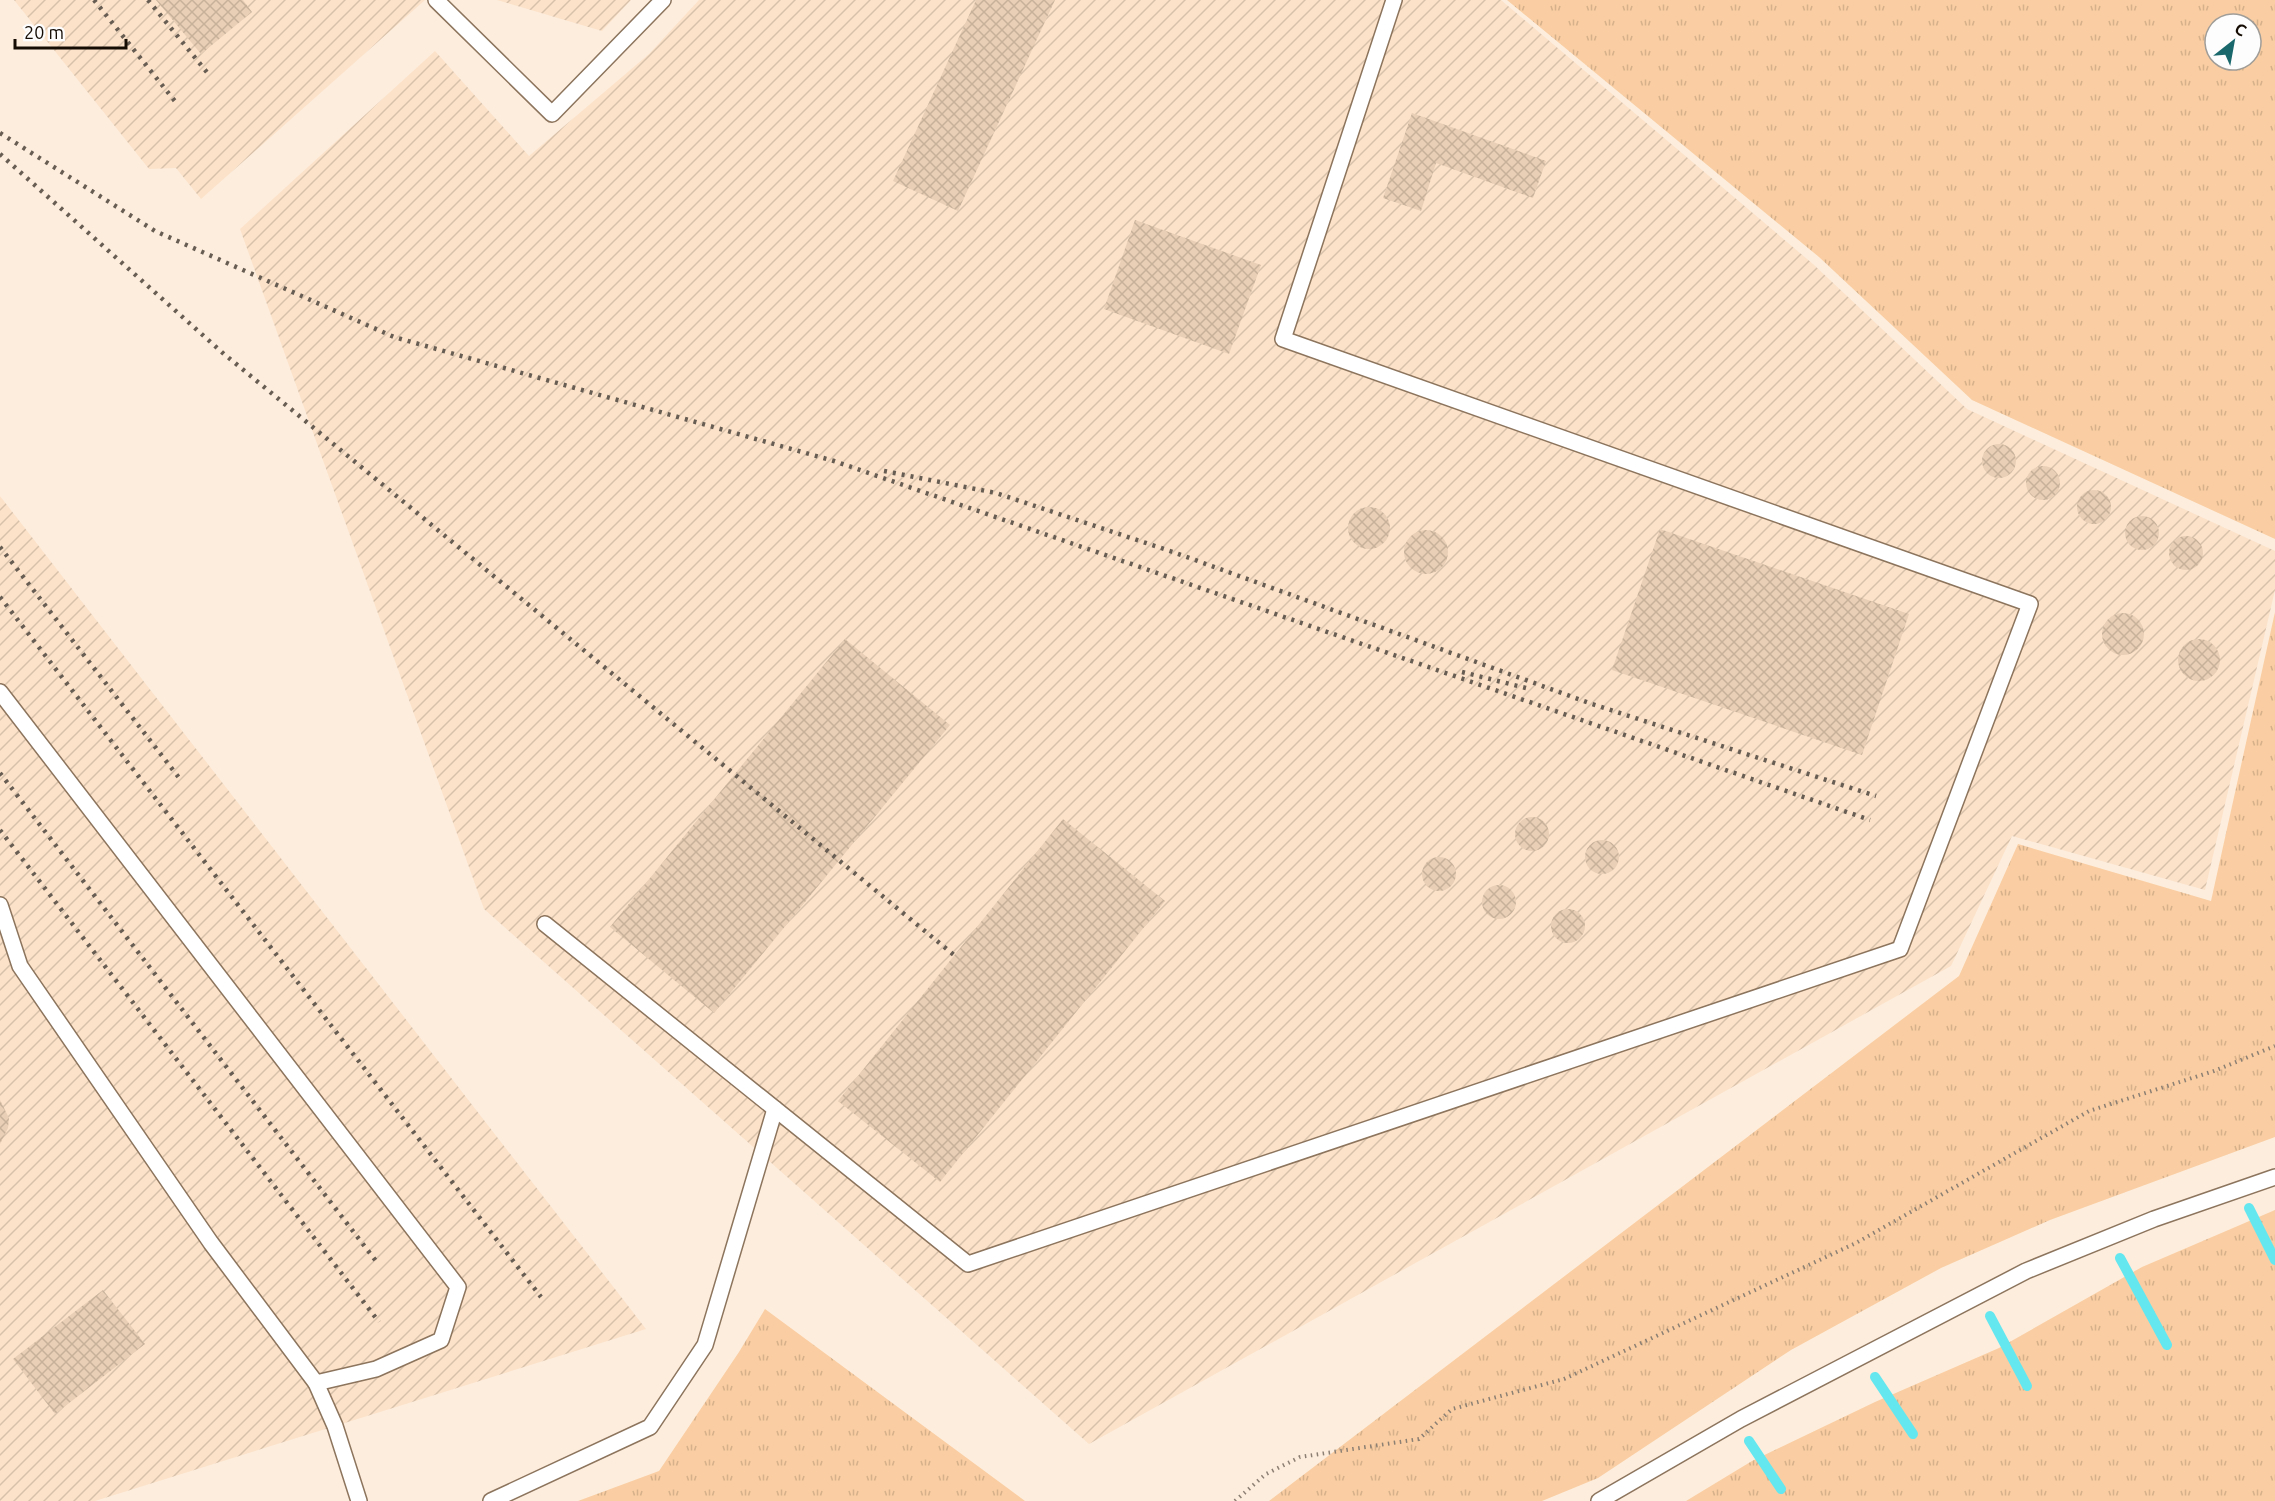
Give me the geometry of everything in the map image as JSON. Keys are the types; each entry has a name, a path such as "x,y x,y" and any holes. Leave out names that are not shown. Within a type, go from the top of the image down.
{"lane":[{"path":"436,0 552,114 663,0"},
{"path":"546,924 968,1264 1900,949 2030,604 1283,339 1394,0"},
{"path":"0,692 458,1287 441,1340 376,1369 316,1383"},
{"path":"0,905 20,966 211,1244 316,1383 335,1426 360,1501"},
{"path":"490,1501 650,1427 705,1345 775,1109"},
{"path":"1599,1501 1741,1419 2026,1271 2154,1219 2275,1177"}],"path":[{"path":"1235,1501 1266,1474 1300,1457 1419,1439 1452,1409 1564,1379 1856,1243 2089,1111 2214,1071 2275,1046"}],"shaded area":[{"path":"14,0 425,0 201,199 176,168 149,169"},
{"path":"497,0 631,0 602,31"},
{"path":"699,0 1501,0 1813,264 1967,409 2275,551 2275,590 2205,890 2012,836 1951,966 1089,1444 484,909 240,229 435,51 529,156 649,54"},
{"path":"0,496 646,1329 95,1501 0,1501"}],"green space":[{"path":"1507,0 2275,0 2275,539 1972,400 1819,257"},
{"path":"2275,612 2275,1137 2050,1220 1941,1268 1791,1350 1598,1478 1542,1501 1269,1501 1959,976 2018,844 2211,901"},
{"path":"2275,1210 2275,1501 1686,1501 1752,1461 1875,1402 1999,1348 2142,1267"},
{"path":"765,1309 1025,1501 578,1501 659,1471"}],"building":[{"path":"156,0 243,0 252,12 201,54"},
{"path":"976,0 1055,0 958,211 893,181"},
{"path":"1412,113 1546,161 1533,198 1436,163 1421,211 1383,198"},
{"path":"1135,220 1261,265 1229,354 1104,309"},
{"path":"1999,444 2011,449 2016,461 2011,473 1999,478 1987,473 1982,461 1987,449"},
{"path":"2043,466 2055,471 2060,483 2055,495 2043,500 2031,495 2026,483 2031,471"},
{"path":"2094,490 2106,495 2111,507 2106,519 2094,524 2082,519 2077,507 2082,495"},
{"path":"1369,507 1377,508 1384,513 1389,520 1389,536 1384,543 1377,548 1369,549 1361,548 1354,543 1349,536 1348,528 1349,520 1354,513 1361,508"},
{"path":"2142,516 2154,521 2159,533 2154,545 2142,550 2130,545 2125,533 2130,521"},
{"path":"1660,529 1909,614 1862,755 1612,670"},
{"path":"1426,530 1441,537 1448,552 1441,567 1426,574 1411,567 1404,552 1411,537"},
{"path":"2186,536 2198,541 2203,553 2198,565 2186,570 2174,565 2169,553 2174,541"},
{"path":"2123,613 2131,614 2138,619 2143,626 2143,642 2138,649 2131,654 2123,655 2115,654 2108,649 2103,642 2102,634 2103,626 2108,619 2115,614"},
{"path":"845,639 950,725 714,1013 610,927"},
{"path":"2199,639 2207,640 2214,645 2219,652 2219,668 2214,675 2207,680 2199,681 2191,680 2184,675 2179,668 2178,660 2179,652 2184,645 2191,640"},
{"path":"1532,817 1544,822 1549,834 1544,846 1532,851 1520,846 1515,834 1520,822"},
{"path":"1063,819 1165,901 940,1182 838,1101"},
{"path":"1602,840 1614,845 1619,857 1614,869 1602,874 1590,869 1585,857 1590,845"},
{"path":"1439,857 1451,862 1456,874 1451,886 1439,891 1427,886 1422,874 1427,862"},
{"path":"1499,885 1511,890 1516,902 1511,914 1499,919 1487,914 1482,902 1487,890"},
{"path":"1568,909 1580,914 1585,926 1580,938 1568,943 1556,938 1551,926 1556,914"},
{"path":"0,1100 9,1118 8,1128 0,1144"},
{"path":"103,1290 145,1344 55,1414 13,1359"}],"waterway":[{"path":"2249,1208 2275,1260"},
{"path":"2120,1258 2167,1345"},
{"path":"1990,1316 2027,1386"},
{"path":"1875,1377 1913,1434"},
{"path":"1749,1441 1781,1489"}],"railway":[{"path":"94,0 178,105"},
{"path":"148,0 210,76"},
{"path":"0,133 155,231 394,337 834,461 1870,820"},
{"path":"0,154 224,354 954,955"},
{"path":"884,471 996,493 1173,552 1592,704 1876,796"},
{"path":"0,547 180,779"},
{"path":"0,597 541,1297"},
{"path":"1462,672 1526,688"},
{"path":"0,773 376,1261"},
{"path":"0,830 379,1322"}]}
